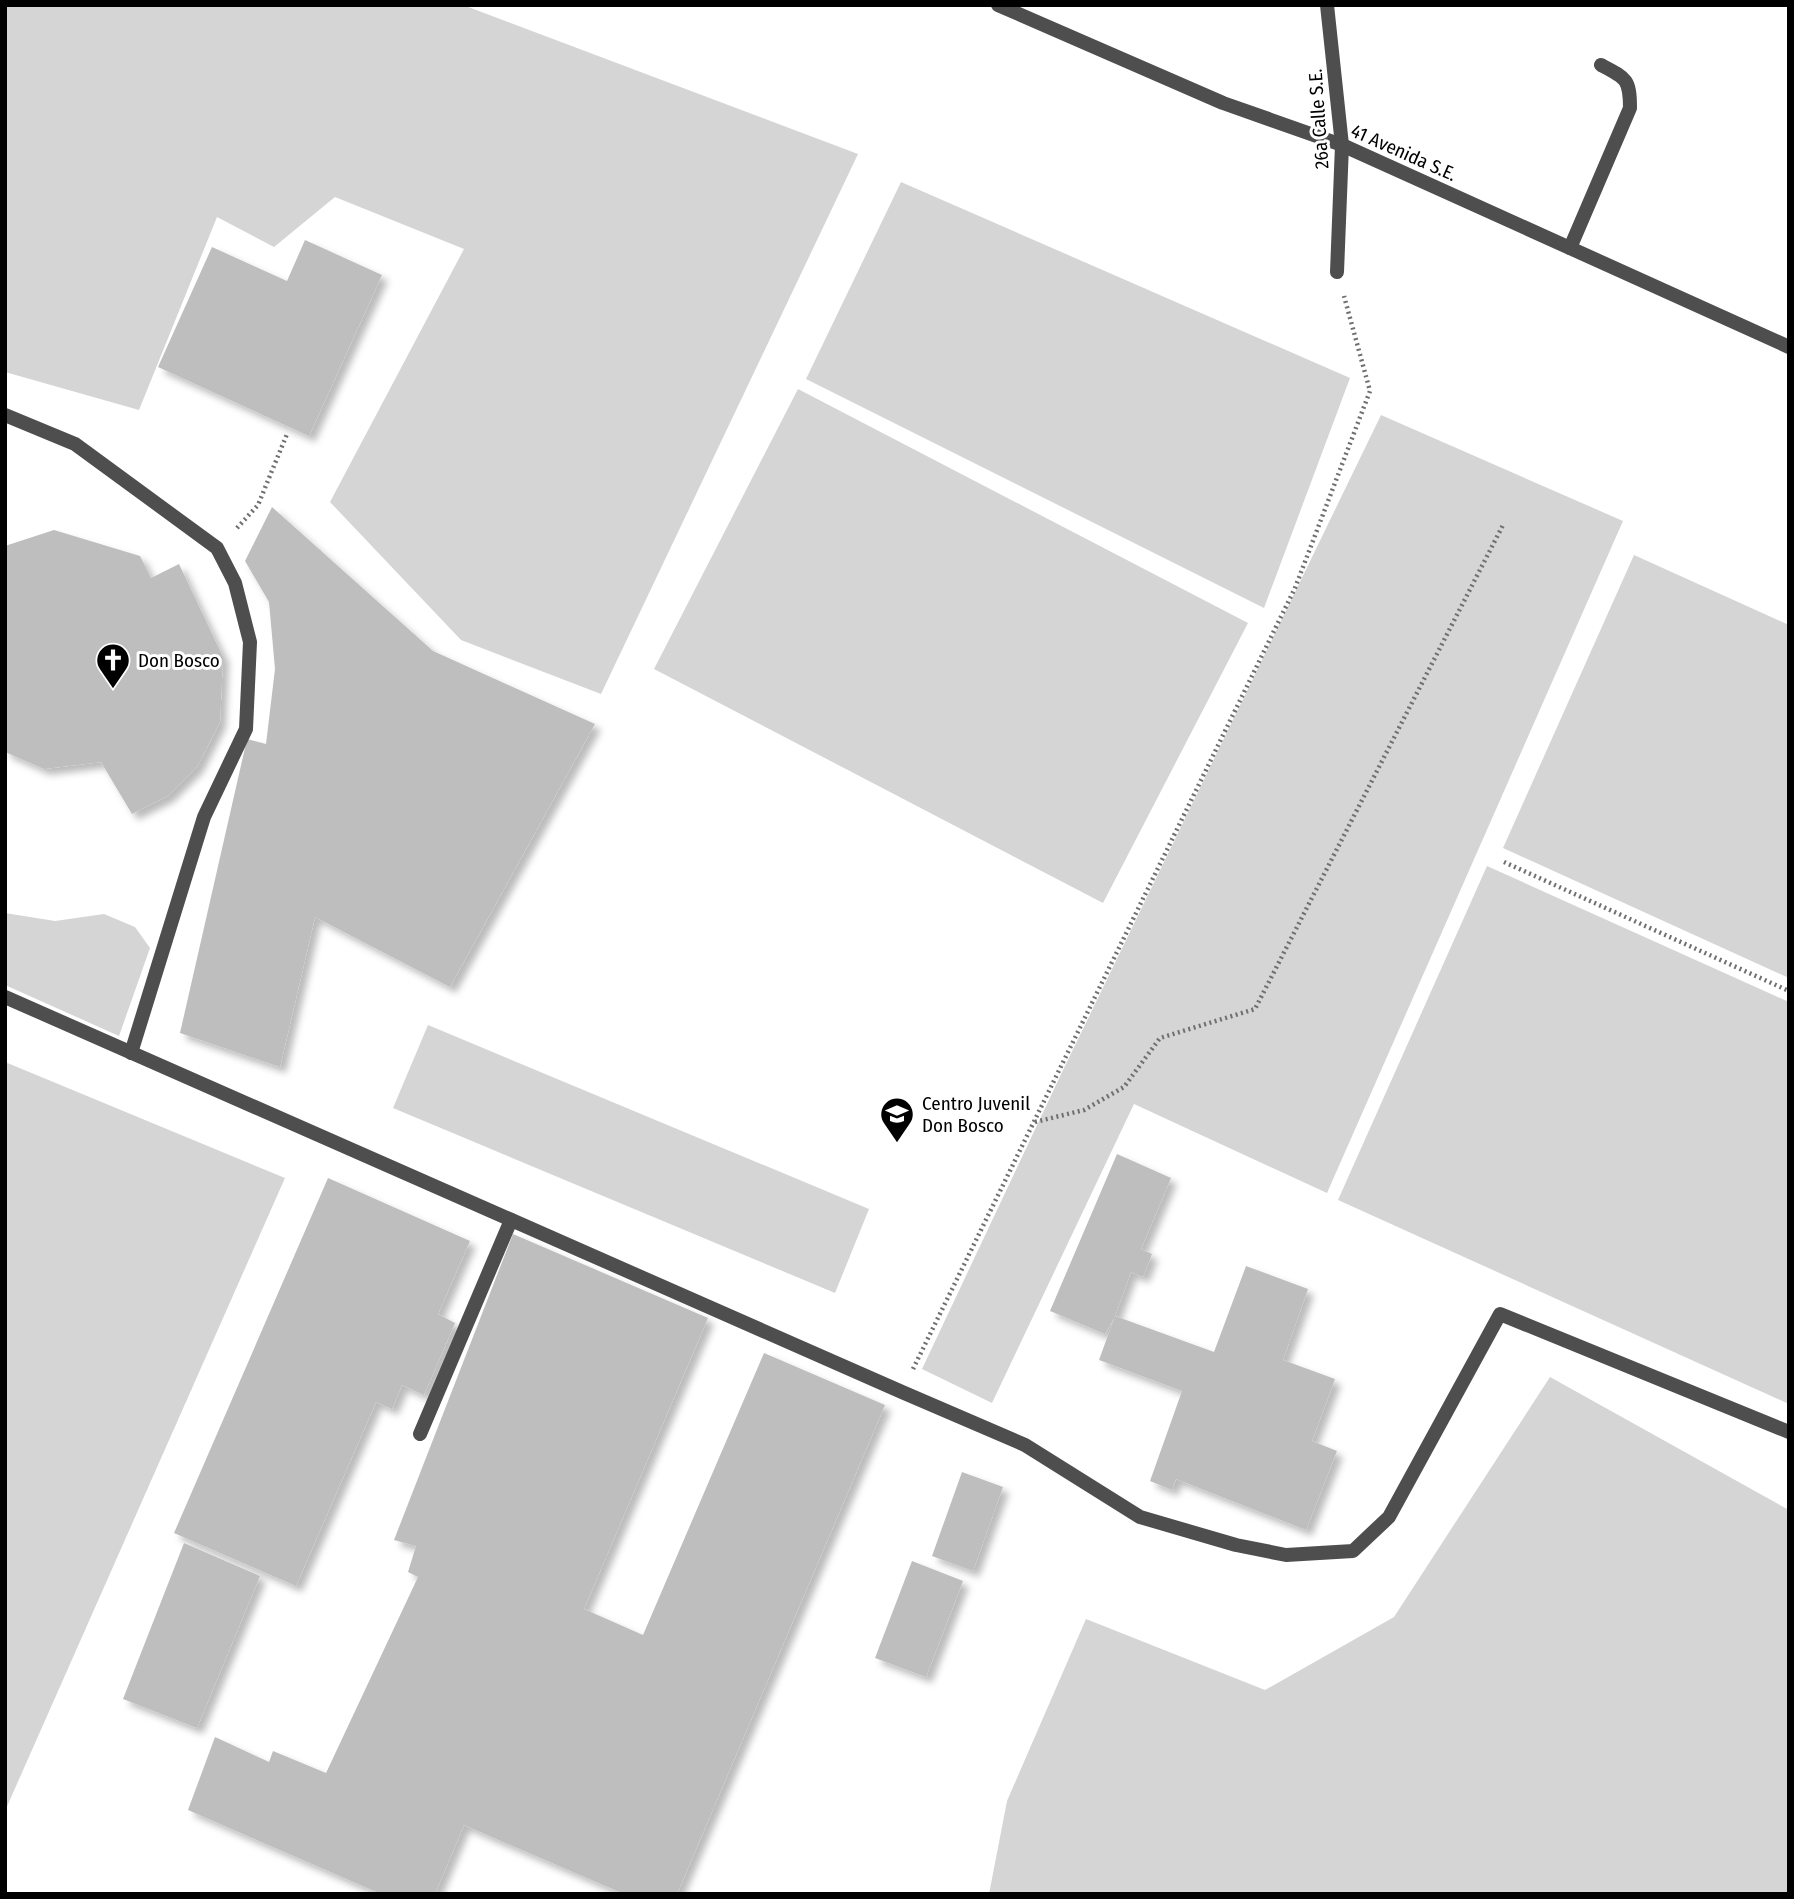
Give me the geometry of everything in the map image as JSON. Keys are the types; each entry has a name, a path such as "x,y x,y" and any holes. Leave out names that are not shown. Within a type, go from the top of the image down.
{"street":[{"name":"41 Avenida S.E.","path":"998,5 1223,103 1342,145 1789,347"},
{"name":"26a Calle S.E.","path":"1327,5 1342,145 1337,272"},
{"path":"1570,248 1630,108 1630,90 1623,76 1601,65"},
{"path":"5,415 75,444 217,548 234,583 250,642 246,729 204,817 131,1053"},
{"path":"5,997 1025,1445 1140,1517 1236,1545 1286,1555 1353,1551 1389,1517 1500,1314 1789,1432"},
{"path":"420,1434 511,1220"}],"path":[{"path":"902,1392 1295,587 1370,391 1337,272"},
{"path":"217,548 258,505 287,434"},
{"path":"1034,1122 1084,1110 1124,1087 1160,1038 1255,1009 1503,525"},
{"path":"1504,862 1789,991"}],"shaded area":[{"path":"5,5 463,5 858,154 601,694 461,640 330,502 464,249 335,197 274,247 217,217 139,410 5,372"},
{"path":"901,182 1350,378 1264,608 806,379"},
{"path":"798,389 1248,623 1103,903 654,669"},
{"path":"1381,415 1623,521 1327,1193 1134,1104 992,1403 922,1369 1063,1070"},
{"path":"1634,555 1789,625 1789,978 1503,848"},
{"path":"1487,866 1789,1002 1789,1404 1338,1200"},
{"path":"5,913 55,921 104,914 135,927 150,948 119,1036 5,985"},
{"path":"428,1025 869,1209 835,1293 393,1108"},
{"path":"5,1062 285,1178 5,1811"},
{"path":"1550,1377 1789,1510 1789,1894 989,1894 1007,1801 1086,1619 1265,1690 1394,1617"}],"building":[{"path":"305,240 382,275 309,436 158,367 212,247 287,281"},
{"path":"272,507 433,651 595,724 450,987 315,917 280,1067 180,1033 247,739 266,744 275,669 269,602 245,561"},
{"name":"Don Bosco","path":"54,530 140,556 151,578 179,564 223,657 220,722 197,767 168,796 132,814 101,762 44,769 5,752 5,546"},
{"path":"1117,1154 1171,1178 1141,1249 1152,1254 1143,1277 1131,1272 1115,1316 1105,1334 1050,1311"},
{"path":"328,1178 470,1241 438,1314 455,1323 424,1395 402,1385 392,1409 376,1402 296,1586 174,1533"},
{"path":"513,1234 708,1318 584,1609 643,1635 764,1353 885,1405 677,1894 624,1894 464,1825 435,1894 381,1894 188,1810 215,1737 269,1762 273,1751 326,1773 418,1577 408,1572 416,1546 394,1540"},
{"path":"1246,1266 1308,1289 1283,1360 1335,1379 1312,1441 1337,1451 1306,1530 1176,1479 1172,1490 1150,1481 1182,1391 1099,1360 1115,1316 1214,1352"},
{"path":"962,1472 1003,1487 973,1571 932,1556"},
{"path":"184,1543 260,1576 197,1728 123,1699"},
{"path":"912,1561 963,1581 926,1677 875,1658"}],"place":[{"name":"Don Bosco","path":"113,690"},
{"name":"Centro Juvenil Don Bosco","path":"897,1144"}]}
